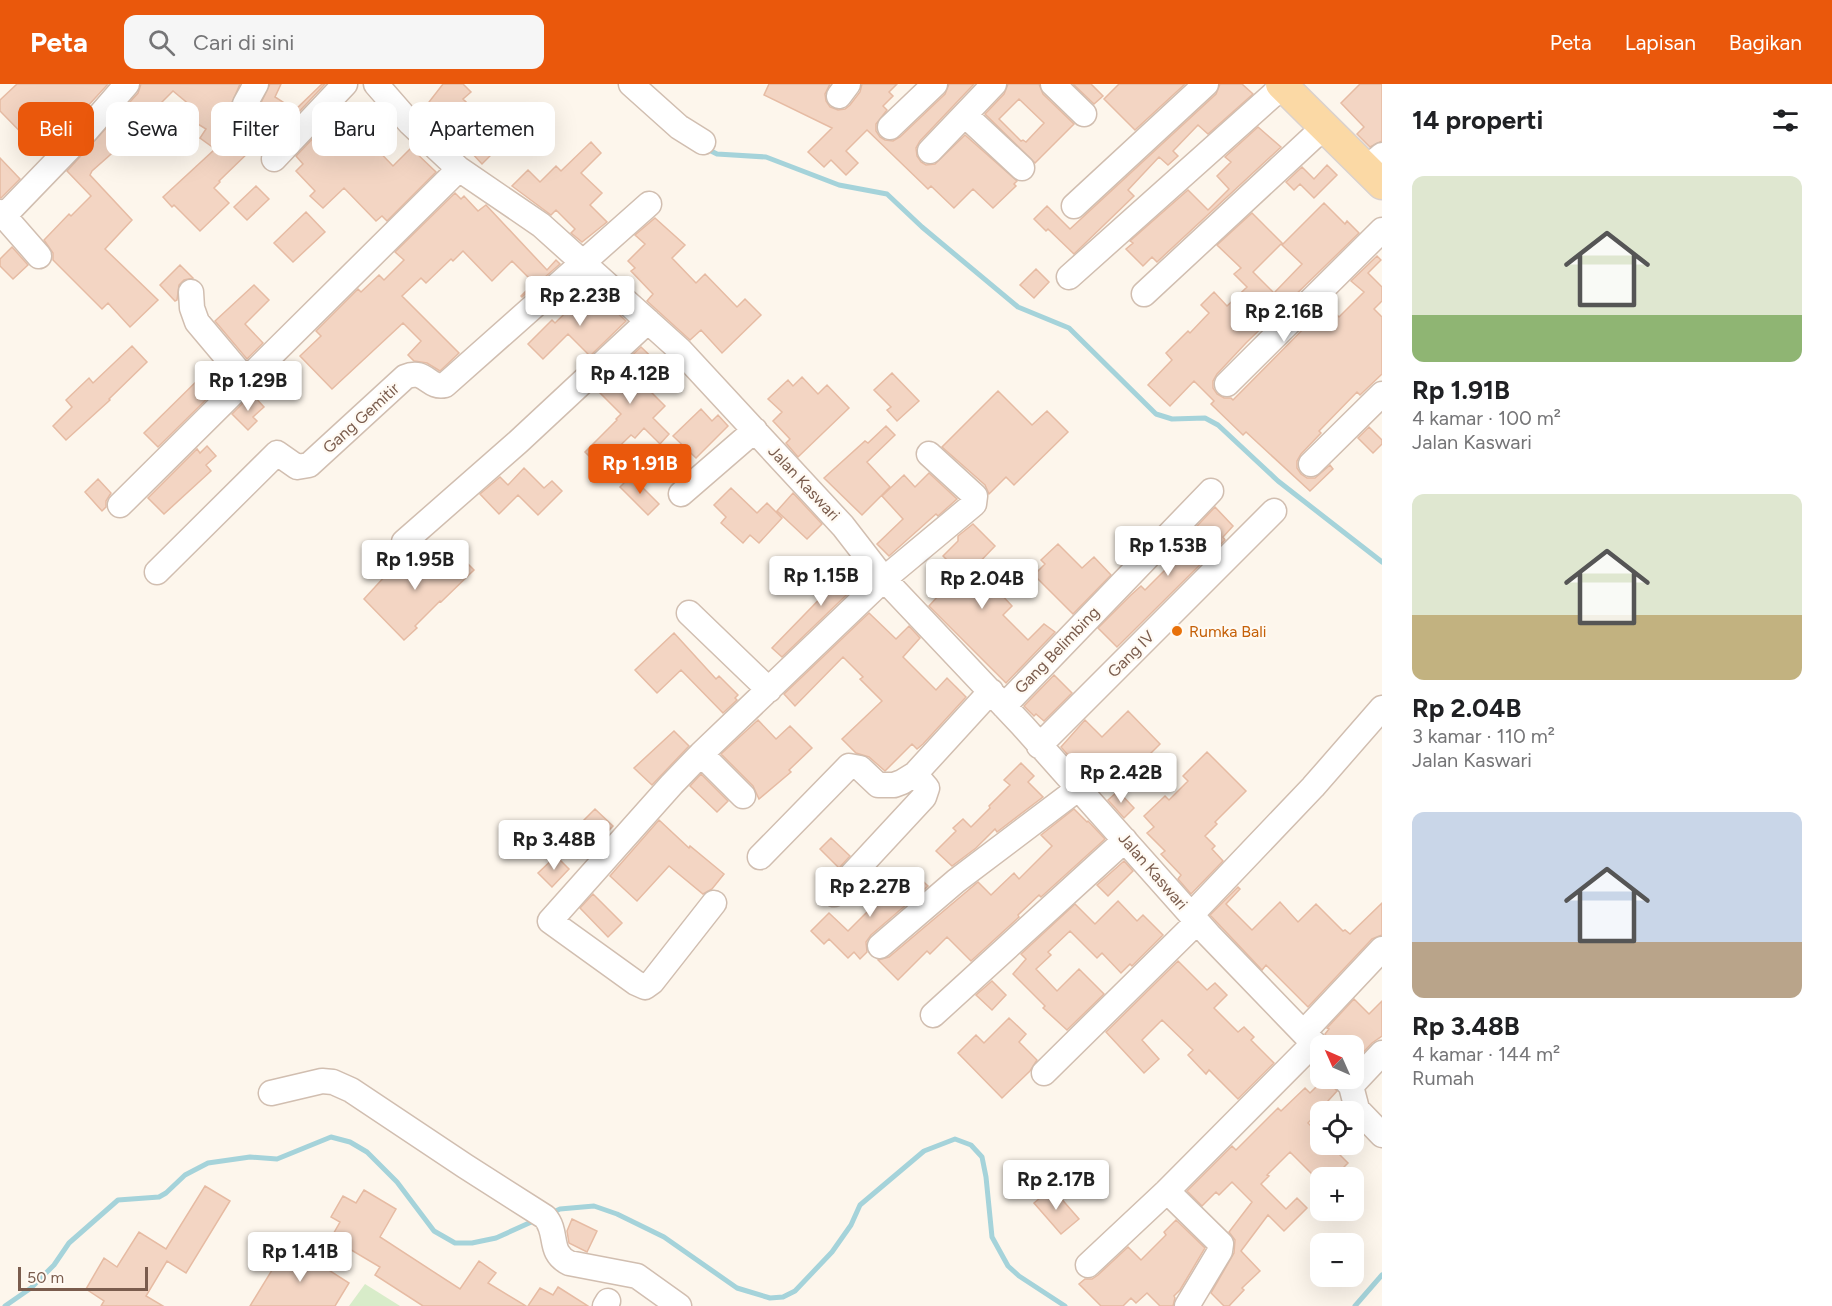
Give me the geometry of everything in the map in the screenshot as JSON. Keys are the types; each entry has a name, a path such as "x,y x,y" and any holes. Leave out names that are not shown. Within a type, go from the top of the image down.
{"main road":[{"path":"1283,85 1324,127 1377,169"}],"street":[{"path":"39,256 2,214 73,145 127,84"},
{"path":"274,159 345,84"},
{"name":"Jalan Kaswari","path":"376,84 410,123 459,169 541,225 680,350 843,526 884,579 997,698 1194,919 1310,1039"},
{"path":"631,84 680,127 703,142"},
{"path":"890,127 935,84"},
{"path":"930,151 994,84"},
{"path":"1053,84 1084,114"},
{"path":"1074,206 1206,84"},
{"path":"1069,277 1283,85"},
{"path":"965,115 1022,168"},
{"path":"1144,294 1324,127"},
{"path":"120,505 459,169"},
{"path":"582,263 649,204"},
{"path":"1227,384 1382,230"},
{"name":"Gang Gemitir","path":"157,572 277,453 297,467 309,465 405,377 420,374 435,385 445,385 582,263"},
{"path":"191,292 192,308 197,322 245,379"},
{"path":"404,542 518,442 648,321"},
{"path":"1311,464 1382,394"},
{"path":"681,494 755,430"},
{"path":"714,903 652,982 645,987 636,983 550,921 700,754 884,579 975,502 975,496 929,454"},
{"name":"Gang Belimbing","path":"915,774 1211,491"},
{"name":"Gang IV","path":"1039,746 1274,511"},
{"path":"689,613 769,690"},
{"path":"1044,1073 1194,919 1382,708"},
{"path":"700,754 743,796"},
{"path":"760,857 849,766 860,768 874,782 884,786 894,785 915,774 927,788 924,797 834,894"},
{"path":"880,946 956,880 1078,788"},
{"path":"933,1015 1125,840"},
{"path":"1318,1035 1382,949"},
{"path":"1088,1265 1167,1191 1310,1045"},
{"path":"1364,1068 1382,1053"},
{"path":"271,1093 322,1081 333,1082 351,1090 545,1216 552,1228 555,1250 562,1260 637,1276 679,1306"},
{"path":"1350,1089 1357,1109 1382,1135"},
{"path":"1167,1191 1221,1244 1220,1251 1187,1306"}],"green space":[{"path":"365,1284 400,1306 349,1306"}],"building":[{"path":"17,84 108,84 92,102 18,102 18,129 0,111 0,100"},
{"path":"141,84 240,84 232,102 211,102 211,146 200,138 206,129 199,125 199,102 186,102 173,91 162,102 130,102 138,93"},
{"path":"270,84 281,84 275,97 283,102 261,102"},
{"path":"322,84 325,84 300,111 300,105"},
{"path":"443,84 463,84 471,92 463,99 466,102 429,102"},
{"path":"769,84 830,84 825,94 826,101 830,107 838,110 850,105 860,92 862,84 897,84 889,92 893,96 883,106 887,110 876,124 876,131 880,137 893,141 945,94 949,84 974,84 920,141 916,148 917,156 926,165 935,164 965,135 1017,181 1014,184 1016,186 993,208 973,189 954,208 931,186 928,189 867,130 846,151 858,163 846,175 831,160 824,167 808,152 832,128 764,95"},
{"path":"1008,84 1039,84 1043,94 1074,124 1035,163 985,114 1004,94","holes":["1019,99 1044,123 1026,142 1021,141 999,119"]},
{"path":"1073,84 1091,84 1103,96 1094,104"},
{"path":"1119,84 1185,84 1135,130 1104,99"},
{"path":"1220,84 1242,84 1253,94 1208,134 1198,125 1173,151 1178,156 1168,165 1159,157 1128,190 1134,196 1074,254 1034,219 1047,206 1070,229 1216,94"},
{"path":"1360,84 1382,84 1382,141 1370,147 1357,134 1364,127 1341,103"},
{"path":"1258,127 1281,147 1157,262 1152,257 1143,266 1126,249 1133,243 1130,241 1188,190 1208,210 1229,189 1217,176 1231,162 1225,157"},
{"path":"106,128 106,156 109,156 90,175 132,220 105,249 158,300 130,327 108,303 102,309 53,260 53,253 44,240 69,214 71,216 91,196 67,171 81,156 94,156 94,141"},
{"path":"312,139 312,156 383,156 393,166 409,150 409,156 419,156 436,172 387,221 382,216 376,221 344,188 323,208 310,196 315,191 296,171 303,164 296,156 300,156 300,152"},
{"path":"591,142 601,153 581,173 602,193 590,205 607,222 582,242 571,233 575,229 556,210 551,215 512,186 528,170 540,182 556,166 561,171"},
{"path":"211,153 211,156 245,156 214,188 229,203 200,231 163,197"},
{"path":"475,156 490,156 482,164"},
{"path":"0,158 20,179 1,198 0,198"},
{"path":"1327,165 1337,175 1314,198 1300,184 1294,190 1286,182 1302,167 1314,179"},
{"path":"256,186 269,199 247,220 234,207"},
{"path":"455,193 461,199 464,196 478,211 486,205 547,270 556,260 560,264 522,297 534,283 512,261 492,281 463,251 426,283 421,278 402,296 459,353 440,371 427,363 414,361 408,355 421,341 403,323 332,389 300,356 321,336 316,331 358,289 361,292 379,275 384,280 404,260 395,252"},
{"path":"1324,203 1345,224 1347,221 1359,233 1246,343 1213,381 1213,388 1217,394 1233,400 1327,305 1339,317 1364,292 1351,281 1377,256 1381,260 1368,273 1382,287 1382,301 1374,309 1382,317 1382,374 1360,395 1357,392 1319,431 1321,433 1301,454 1297,461 1297,468 1307,478 1315,478 1330,465 1333,469 1310,491 1246,432 1243,435 1211,404 1214,401 1194,381 1170,406 1148,385 1172,360 1166,353 1209,313 1201,305 1214,292 1227,306 1247,287 1234,274 1241,268 1217,245 1252,213 1282,243 1253,272 1274,293 1302,264 1282,245"},
{"path":"306,212 325,232 293,262 274,243"},
{"path":"655,218 685,245 672,258 696,283 705,274 737,307 745,299 761,315 722,353 701,330 690,340 647,301 653,294 631,271 635,268 628,261 645,244 635,235"},
{"path":"12,247 28,265 13,279 0,266 0,259"},
{"path":"180,265 193,278 184,280 179,285 175,301 160,285"},
{"path":"1036,269 1049,282 1034,298 1020,285"},
{"path":"254,285 269,300 245,324 263,343 247,359 215,321"},
{"path":"590,289 611,311 613,309 626,321 590,356 568,334 543,359 528,344 552,320 555,323"},
{"path":"132,346 147,362 66,440 53,426 72,407 66,400 89,378 93,383"},
{"path":"641,347 663,368 645,386 665,406 653,418 669,434 660,444 644,428 635,438 631,435 599,466 585,452 621,414 596,389"},
{"path":"214,364 227,379 158,447 144,433"},
{"path":"892,373 919,401 897,421 887,410 891,407 874,390"},
{"path":"802,377 818,394 827,385 849,408 798,457 786,443 790,439 773,421 782,412 768,399 788,380 793,386"},
{"path":"998,391 1032,425 1047,411 1068,432 1014,485 1006,477 989,494 985,485 942,447"},
{"path":"252,394 264,407 253,417 257,421 248,430 232,414"},
{"path":"701,409 712,421 718,415 728,426 696,458 673,436"},
{"path":"886,426 895,435 867,462 890,487 862,515 824,478 865,441 868,443"},
{"path":"1369,427 1382,440 1382,444 1373,453 1358,438"},
{"path":"207,446 216,456 206,465 211,471 164,514 148,498 197,449 200,453"},
{"path":"524,468 544,488 552,481 562,491 538,515 518,495 499,514 480,494 500,477 508,485"},
{"path":"929,473 957,499 938,516 936,514 889,556 877,544 903,519 882,496 904,475 915,487"},
{"path":"631,476 659,504 648,515 620,487"},
{"path":"98,479 111,493 102,511 85,492"},
{"path":"731,488 757,513 767,503 782,518 759,543 750,535 743,543 721,523 726,517 714,505"},
{"path":"793,493 822,524 807,539 777,511"},
{"path":"1215,507 1233,526 1223,537 1225,540 1117,647 1098,628 1141,586 1145,590 1170,565 1165,560"},
{"path":"973,524 995,546 972,570 995,595 998,591 1012,606 1003,615 1028,640 1044,624 1055,632 1006,683 929,606 939,595 932,588 954,567 943,556 958,541 958,536"},
{"path":"1058,544 1082,568 1094,557 1111,575 1073,614 1034,575 1045,564 1041,560"},
{"path":"423,551 442,570 458,554 474,570 415,626 417,628 404,640 364,599 398,562 405,569"},
{"path":"845,560 864,578 782,657 772,648 839,579 832,573"},
{"path":"869,613 896,639 909,626 920,638 903,657 936,690 947,678 966,697 923,744 917,749 912,744 885,771 869,757 856,753 842,739 882,701 860,679 863,677 843,657 795,706 784,694"},
{"path":"674,633 716,679 719,676 738,695 735,698 737,700 723,713 681,670 657,693 635,670"},
{"path":"1054,675 1072,693 1044,721 1036,714 1034,716 1024,706"},
{"path":"1128,711 1160,744 1142,762 1136,756 1105,785 1085,765 1080,769 1061,747 1085,720 1102,737"},
{"path":"758,720 776,739 790,726 812,748 789,770 791,772 759,799 753,786 721,754"},
{"path":"674,731 689,746 652,785 634,768"},
{"path":"1207,752 1246,791 1215,822 1217,824 1205,836 1215,846 1212,849 1223,861 1191,894 1178,879 1181,875 1161,854 1165,851 1147,833 1154,827 1144,816 1165,796 1169,800 1188,781 1183,776"},
{"path":"1021,763 1034,776 1028,782 1043,797 997,832 995,829 976,848 952,866 936,851 956,831 953,828 963,819 971,827 990,808 989,806 1010,785 1004,780"},
{"path":"701,774 728,801 717,812 690,786"},
{"path":"1118,791 1134,808 1124,818 1108,800"},
{"path":"595,809 613,826 586,854 572,841 583,830 578,826"},
{"path":"1074,809 1105,839 1041,897 1039,895 1018,915 1019,917 971,961 947,937 930,954 927,951 898,980 878,960 889,957 978,882 991,895 1014,873 1019,879 1052,846 1041,835"},
{"path":"659,820 689,848 690,846 724,874 712,889 703,894 669,866 637,901 610,876"},
{"path":"831,838 850,856 839,868 820,849"},
{"path":"556,856 569,869 552,887 538,873"},
{"path":"1124,861 1133,871 1108,896 1097,885"},
{"path":"910,869 928,886 871,935 866,942 867,952 860,959 854,952 848,958 829,939 824,944 811,931 829,913 848,931"},
{"path":"1238,887 1240,889 1226,904 1252,930 1280,902 1298,922 1316,904 1343,931 1350,934 1382,903 1382,935 1372,939 1308,1007 1266,965 1262,970 1210,915"},
{"path":"593,894 622,923 608,937 580,908"},
{"path":"1118,901 1137,921 1143,915 1163,935 1132,966 1130,964 1121,973 1102,953 1097,958 1070,931 1048,952 1051,955 1036,969 1057,991 1079,969 1104,994 1067,1030 1043,1008 1045,1006 1013,974 1026,959 1021,954 1075,904 1095,924"},
{"path":"1178,961 1207,990 1215,983 1227,995 1214,1008 1238,1032 1244,1027 1254,1037 1251,1040 1274,1063 1238,1099 1209,1070 1206,1074 1188,1055 1193,1050 1162,1020 1142,1040 1159,1059 1144,1073 1106,1032"},
{"path":"992,981 1006,995 992,1010 976,995"},
{"path":"1354,999 1369,1014 1382,1001 1382,1036 1364,1051 1364,1035 1326,1035 1329,1029 1327,1028"},
{"path":"1009,1018 1026,1034 1019,1042 1037,1060 1030,1071 1002,1098 958,1053 976,1035 984,1043"},
{"path":"1305,1088 1310,1093 1314,1089 1335,1089 1337,1091 1328,1101 1310,1101 1308,1123 1310,1125 1310,1155 1340,1155 1348,1163 1344,1167 1310,1167 1310,1172 1290,1152 1267,1175 1269,1176 1261,1184 1286,1209 1297,1198 1307,1208 1284,1231 1268,1215 1241,1251 1260,1271 1242,1288 1244,1290 1229,1306 1224,1306 1211,1293 1234,1253 1235,1240 1229,1232 1252,1202 1232,1182 1219,1195 1216,1192 1202,1206 1187,1191 1232,1146 1236,1150 1278,1108 1281,1111"},
{"path":"205,1186 230,1201 186,1273 167,1261 146,1296 163,1306 101,1306 104,1301 86,1289 104,1258 117,1267 139,1232 166,1249"},
{"path":"1052,1188 1079,1219 1061,1234 1034,1203"},
{"path":"364,1190 396,1209 380,1237 460,1289 479,1261 496,1273 488,1283 526,1306 423,1306 375,1275 380,1267 331,1238 340,1222 331,1217 343,1196 356,1203"},
{"path":"572,1219 597,1231 587,1252 569,1243 567,1231"},
{"path":"1176,1220 1205,1248 1174,1296 1173,1306 1160,1306 1147,1293 1136,1303 1131,1298 1123,1306 1101,1306 1079,1284 1085,1279 1092,1279 1098,1275 1128,1247 1141,1260 1166,1235 1164,1232"},
{"path":"288,1244 349,1283 335,1306 250,1306"},
{"path":"558,1287 588,1306 528,1306 540,1288 553,1295"}],"waterway":[{"path":"707,149 717,154 766,157 839,185 887,194 922,227 1018,307 1069,328 1156,414 1172,419 1205,418 1218,425 1278,481 1382,562"},
{"path":"5,1306 31,1288 54,1265 69,1243 118,1200 159,1197 185,1175 208,1163 250,1157 277,1159 331,1137 350,1142 367,1152 397,1182 434,1231 455,1243 472,1243 496,1238 538,1219"},
{"path":"549,1214 560,1209 594,1206 617,1214 664,1237 737,1288 770,1298 783,1297 795,1291 832,1252 851,1225 860,1205 924,1151 955,1139 971,1145 982,1157 992,1237 1008,1266 1019,1276 1065,1306"},
{"path":"1355,1306 1382,1275"}],"place":[{"name":"Rumka Bali","path":"1177,631"}]}
